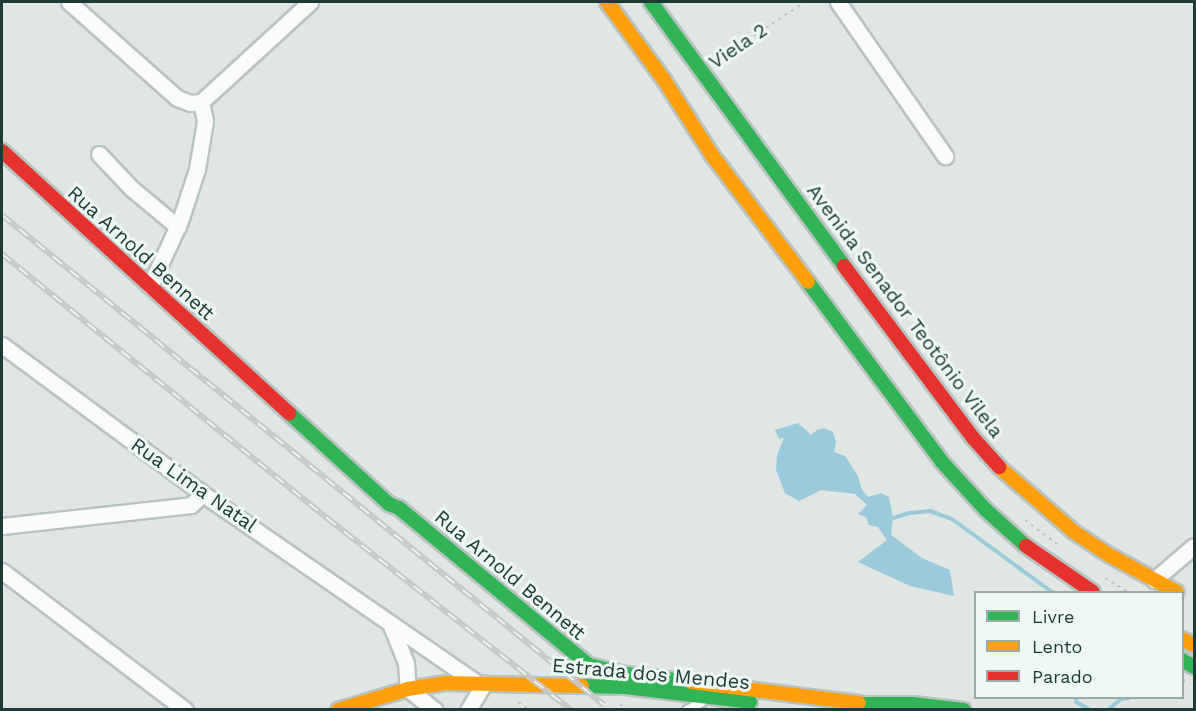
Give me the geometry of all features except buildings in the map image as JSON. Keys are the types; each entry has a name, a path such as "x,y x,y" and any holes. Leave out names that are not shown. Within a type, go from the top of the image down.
{"street":[{"path":"69,2 177,98 190,103 201,102 310,2"},
{"path":"607,2 664,80 712,155 942,462 986,510 1027,547 1090,591"},
{"name":"Avenida Senador Teotônio Vilela","path":"651,2 843,265 974,439 1010,478 1074,532 1175,591"},
{"path":"838,2 945,156"},
{"path":"150,286 177,227 197,169 204,121 201,102"},
{"name":"Rua Arnold Bennett","path":"2,151 389,504 399,508 572,652 595,668 859,703"},
{"path":"99,154 131,188 177,227"},
{"name":"Rua Lima Natal","path":"2,345 204,494 389,620 462,676 480,683"},
{"path":"2,526 191,505 204,494"},
{"name":"Rua Arnold Bennett","path":"389,504 392,515 573,668 579,675 576,685"},
{"path":"1154,580 1194,546"},
{"path":"2,571 185,710"},
{"path":"389,620 406,663 408,689 435,710"},
{"name":"Estrada dos Mendes","path":"338,710 408,689 447,683 480,683 625,687 717,700 778,704 913,704 964,710"},
{"path":"468,710 480,683"}],"lane":[{"path":"687,710 694,705 717,700"}],"path":[{"name":"Viela 2","path":"701,70 805,2"}],"water":[{"path":"798,423 811,435 824,428 833,432 836,442 834,452 845,456 858,476 862,490 868,497 881,493 889,497 893,518 891,535 922,558 950,570 954,596 910,586 858,562 887,540 878,527 869,525 866,517 858,514 867,505 855,494 821,490 799,501 785,493 776,470 777,455 784,438 779,439 775,430"}],"waterway":[{"path":"893,518 909,513 930,511 952,519 1051,591"},
{"path":"1076,699 1076,702 1091,710"},
{"path":"1108,710 1121,699"}],"railway":[{"path":"2,215 604,705"},
{"path":"2,254 327,518 571,710"}],"traffic: fast":[{"path":"651,2 844,266"},
{"path":"808,282 942,462 986,510 1026,546"},
{"path":"289,413 389,504 399,508 589,665 626,674 691,682"},
{"path":"1184,661 1194,667"},
{"path":"582,686 625,687 750,702"},
{"path":"847,704 913,704 964,710"}],"traffic: slow":[{"path":"607,2 664,80 712,155 808,282"},
{"path":"999,467 1074,532 1109,555 1175,591"},
{"path":"1184,640 1194,645"},
{"path":"691,682 859,703"},
{"path":"338,710 408,689 447,683 582,686"}],"traffic: jam":[{"path":"2,151 289,413"},
{"path":"844,266 974,439 999,467"},
{"path":"1026,546 1092,591"}]}
